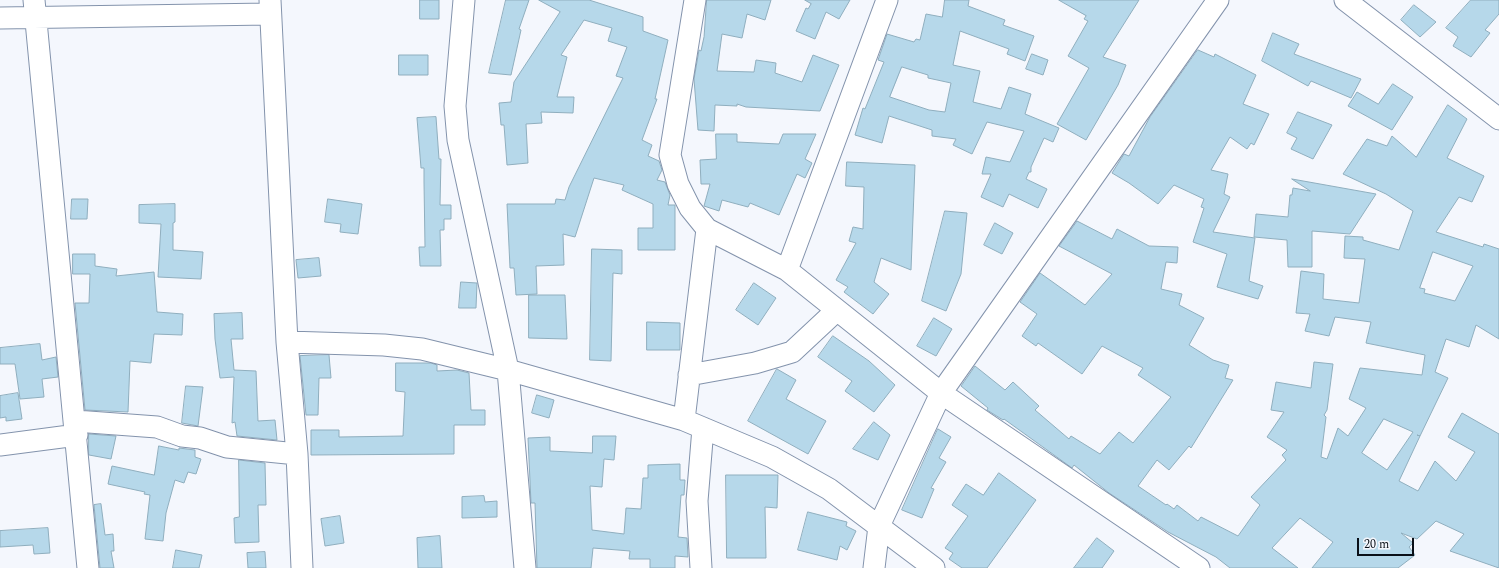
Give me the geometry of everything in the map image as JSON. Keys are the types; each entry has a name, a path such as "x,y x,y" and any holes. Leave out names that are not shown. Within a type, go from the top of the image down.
{"street":[{"path":"464,0 455,106 458,140 508,370 525,568"},
{"path":"695,0 670,155 678,184 690,208 707,229 787,270 941,393 1199,568"},
{"path":"787,270 887,0"},
{"path":"874,568 879,526 941,393 1218,0"},
{"path":"1345,0 1499,119"},
{"path":"0,18 34,9 269,7 287,342 297,454 302,568"},
{"path":"34,9 76,428 88,568"},
{"path":"684,420 707,229"},
{"path":"689,375 755,363 792,352 837,310"},
{"path":"287,342 384,345 422,349 508,370 684,420 772,457 829,489 934,568"},
{"path":"0,445 76,428 157,427 182,436 200,438 227,447 297,454"},
{"path":"701,568 697,501 703,428"}],"building":[{"path":"420,0 439,0 439,19 420,19"},
{"path":"506,0 529,0 519,29 521,30 511,75 489,73"},
{"path":"539,0 589,0 643,17 643,31 668,40 655,99 657,99 642,140 652,145 648,156 659,161 662,170 657,180 665,182 670,195 668,205 675,205 675,250 638,250 638,228 653,228 653,204 622,190 624,185 594,178 575,237 563,234 564,265 536,266 537,294 516,295 514,268 510,268 507,204 555,204 556,199 565,200 569,187 623,78 616,76 627,47 608,41 612,28 584,20 561,55 567,57 557,97 574,97 573,113 541,112 542,123 526,124 528,163 507,165 504,125 501,125 499,103 511,102 514,82 560,12"},
{"path":"707,0 771,0 765,20 747,14 742,38 722,34 717,71 754,72 756,60 776,63 775,73 802,82 813,55 839,65 820,111 746,107 737,104 737,106 715,105 714,131 698,130 694,79 699,50 701,51 704,37"},
{"path":"805,0 850,0 839,19 826,12 815,39 796,31 806,8 808,9 811,4"},
{"path":"945,0 969,0 968,6 1005,20 1003,25 1034,36 1025,61 1007,54 1009,49 960,31 953,65 980,71 973,102 1001,109 1009,87 1031,94 1025,114 1059,128 1053,142 1044,138 1031,167 1031,172 1029,172 1026,179 1047,189 1038,208 1009,194 1003,207 981,197 991,174 982,174 986,157 1010,162 1024,131 987,122 972,154 953,145 956,139 932,136 932,130 889,116 882,143 855,135 863,108 865,109 884,62 878,60 887,34 914,42 916,39 920,40 926,14 942,17","holes":["902,67 928,75 928,78 951,83 945,112 929,110 890,97"]},
{"path":"1059,0 1139,0 1103,57 1126,65 1118,85 1086,140 1057,124 1089,68 1068,56 1088,21 1084,19 1086,16"},
{"path":"1471,0 1499,0 1499,14 1485,30 1490,33 1471,57 1453,46 1458,37 1446,28"},
{"path":"1414,5 1436,22 1420,37 1401,20"},
{"path":"1273,33 1299,44 1294,54 1361,79 1351,98 1311,81 1308,86 1262,61"},
{"path":"1198,50 1214,57 1215,54 1256,75 1243,104 1269,114 1254,145 1251,143 1247,149 1230,137 1211,170 1228,174 1224,194 1230,197 1213,232 1255,238 1249,281 1263,286 1258,299 1217,287 1227,254 1193,242 1204,208 1201,207 1204,199 1174,185 1158,204 1129,183 1112,173 1124,154 1129,156 1150,117"},
{"path":"1032,54 1048,60 1043,75 1026,69"},
{"path":"399,55 428,55 428,75 399,75"},
{"path":"1393,84 1413,97 1392,130 1348,106 1357,92 1378,104"},
{"path":"1448,105 1467,119 1447,158 1484,176 1472,202 1459,197 1436,232 1483,247 1484,244 1499,249 1499,339 1476,325 1469,347 1446,339 1435,372 1448,378 1399,481 1418,491 1435,461 1456,481 1475,452 1448,437 1462,413 1499,434 1499,568 1450,551 1464,534 1436,521 1417,539 1401,533 1413,543 1409,547 1415,555 1398,568 1312,568 1333,542 1300,518 1272,548 1298,568 1230,568 1216,557 1168,532 1109,493 1074,465 1072,468 1004,419 1003,420 987,410 988,408 961,386 975,366 1005,390 1013,382 1039,406 1035,410 1069,439 1071,436 1100,454 1119,432 1133,443 1171,397 1138,375 1143,368 1102,346 1082,374 1038,343 1036,346 1022,336 1037,314 1020,302 1040,273 1085,305 1112,274 1059,246 1077,221 1112,239 1117,229 1149,246 1178,247 1177,263 1166,262 1161,289 1182,294 1179,305 1204,318 1189,345 1213,360 1229,365 1225,378 1233,380 1191,448 1189,446 1169,470 1157,460 1138,486 1174,509 1177,505 1198,521 1201,517 1238,536 1260,505 1251,497 1286,460 1282,455 1287,450 1267,437 1284,412 1271,410 1276,382 1311,388 1314,362 1333,364 1327,410 1324,415 1326,417 1321,457 1327,459 1338,428 1348,436 1366,408 1349,399 1360,368 1422,375 1425,355 1366,343 1371,322 1335,317 1329,336 1305,331 1310,314 1296,313 1301,271 1324,274 1323,299 1359,303 1365,259 1344,258 1345,236 1363,237 1363,240 1399,250 1413,211 1386,194 1343,174 1367,139 1387,146 1392,136 1416,157","holes":["1433,252 1473,266 1455,301 1424,293 1425,289 1420,288","1384,419 1413,432 1387,470 1362,453"]},
{"path":"1298,112 1332,125 1313,159 1291,149 1297,138 1287,133"},
{"path":"436,117 439,159 441,159 440,205 451,205 451,219 444,219 444,230 440,230 441,266 420,266 419,247 425,247 424,168 421,168 417,118"},
{"path":"716,134 737,134 737,142 779,144 783,134 816,134 805,159 812,163 805,178 797,174 779,215 750,203 748,207 722,200 719,211 704,206 710,184 701,184 700,160 716,159"},
{"path":"847,162 915,165 911,270 881,258 874,282 889,294 873,314 844,292 848,287 836,280 856,243 849,241 853,227 863,229 864,187 846,186"},
{"path":"1292,179 1376,194 1350,234 1312,231 1312,267 1288,267 1287,240 1254,237 1256,214 1288,217 1290,195 1292,195 1293,188 1310,191"},
{"path":"72,199 88,199 87,219 71,219"},
{"path":"328,199 362,204 358,234 340,232 341,224 325,222"},
{"path":"175,204 173,250 203,252 201,279 158,277 161,224 139,223 139,205"},
{"path":"945,211 967,213 961,274 946,311 922,301"},
{"path":"995,223 1013,233 1002,254 984,245"},
{"path":"592,249 622,250 622,274 613,273 611,361 590,360"},
{"path":"73,254 95,254 95,266 117,269 116,276 154,272 157,312 183,314 182,335 154,334 151,363 130,361 128,412 85,410 75,303 89,303 90,274 73,274"},
{"path":"319,258 321,276 298,278 296,260"},
{"path":"461,282 477,283 476,308 459,308"},
{"path":"754,283 776,298 758,325 736,310"},
{"path":"529,295 565,295 567,339 529,338"},
{"path":"242,313 243,339 231,339 234,370 256,371 258,421 275,420 277,440 237,436 235,422 232,423 234,377 220,378 215,339 214,314"},
{"path":"934,318 952,329 936,356 917,346"},
{"path":"647,322 680,323 680,350 647,350"},
{"path":"833,336 869,361 895,385 874,412 845,391 852,381 818,357"},
{"path":"40,344 42,360 56,357 58,377 42,379 44,397 20,399 15,364 0,364 0,348"},
{"path":"329,355 331,378 319,378 318,415 306,415 300,356"},
{"path":"396,363 431,363 437,365 437,371 457,370 469,373 471,410 485,410 485,425 454,425 454,454 311,455 311,430 339,430 339,437 403,436 405,392 396,391"},
{"path":"777,369 796,380 786,399 826,421 808,454 748,421"},
{"path":"186,386 203,387 198,426 182,423"},
{"path":"18,393 22,419 6,421 6,417 0,418 0,396"},
{"path":"537,395 554,400 549,418 532,413"},
{"path":"874,422 890,435 878,460 853,449"},
{"path":"938,429 951,437 939,458 946,462 931,488 934,489 922,518 902,510"},
{"path":"89,434 116,436 111,459 89,455"},
{"path":"593,436 616,436 614,460 604,459 602,487 590,486 592,530 624,534 626,508 641,509 643,478 648,478 648,465 680,464 680,480 685,480 684,495 681,495 678,537 687,538 688,557 675,556 675,568 650,568 650,559 629,559 630,551 593,548 591,568 537,568 535,503 531,503 528,438 550,437 550,451 592,453"},
{"path":"159,446 179,450 179,448 195,450 195,457 201,459 196,474 188,472 184,483 175,480 166,513 163,541 145,539 150,495 144,494 145,492 108,484 112,466 154,475"},
{"path":"239,460 265,463 266,505 258,505 259,542 235,543 234,518 239,517"},
{"path":"999,473 1036,500 987,568 962,568 949,559 953,553 945,548 968,516 952,505 966,484 983,495"},
{"path":"726,475 778,475 777,508 765,507 766,558 727,558"},
{"path":"484,496 485,502 497,501 497,517 462,518 462,497"},
{"path":"101,504 105,535 113,534 114,551 111,551 114,568 100,568 94,505"},
{"path":"808,512 847,522 846,526 856,531 847,550 840,546 837,560 798,550"},
{"path":"340,516 344,543 325,546 321,519"},
{"path":"48,528 50,553 34,554 33,545 0,547 0,531"},
{"path":"440,536 442,568 418,568 417,538"},
{"path":"1097,538 1114,551 1102,568 1074,568"},
{"path":"176,550 202,555 199,568 173,568"},
{"path":"265,552 266,568 248,568 247,553"}]}
